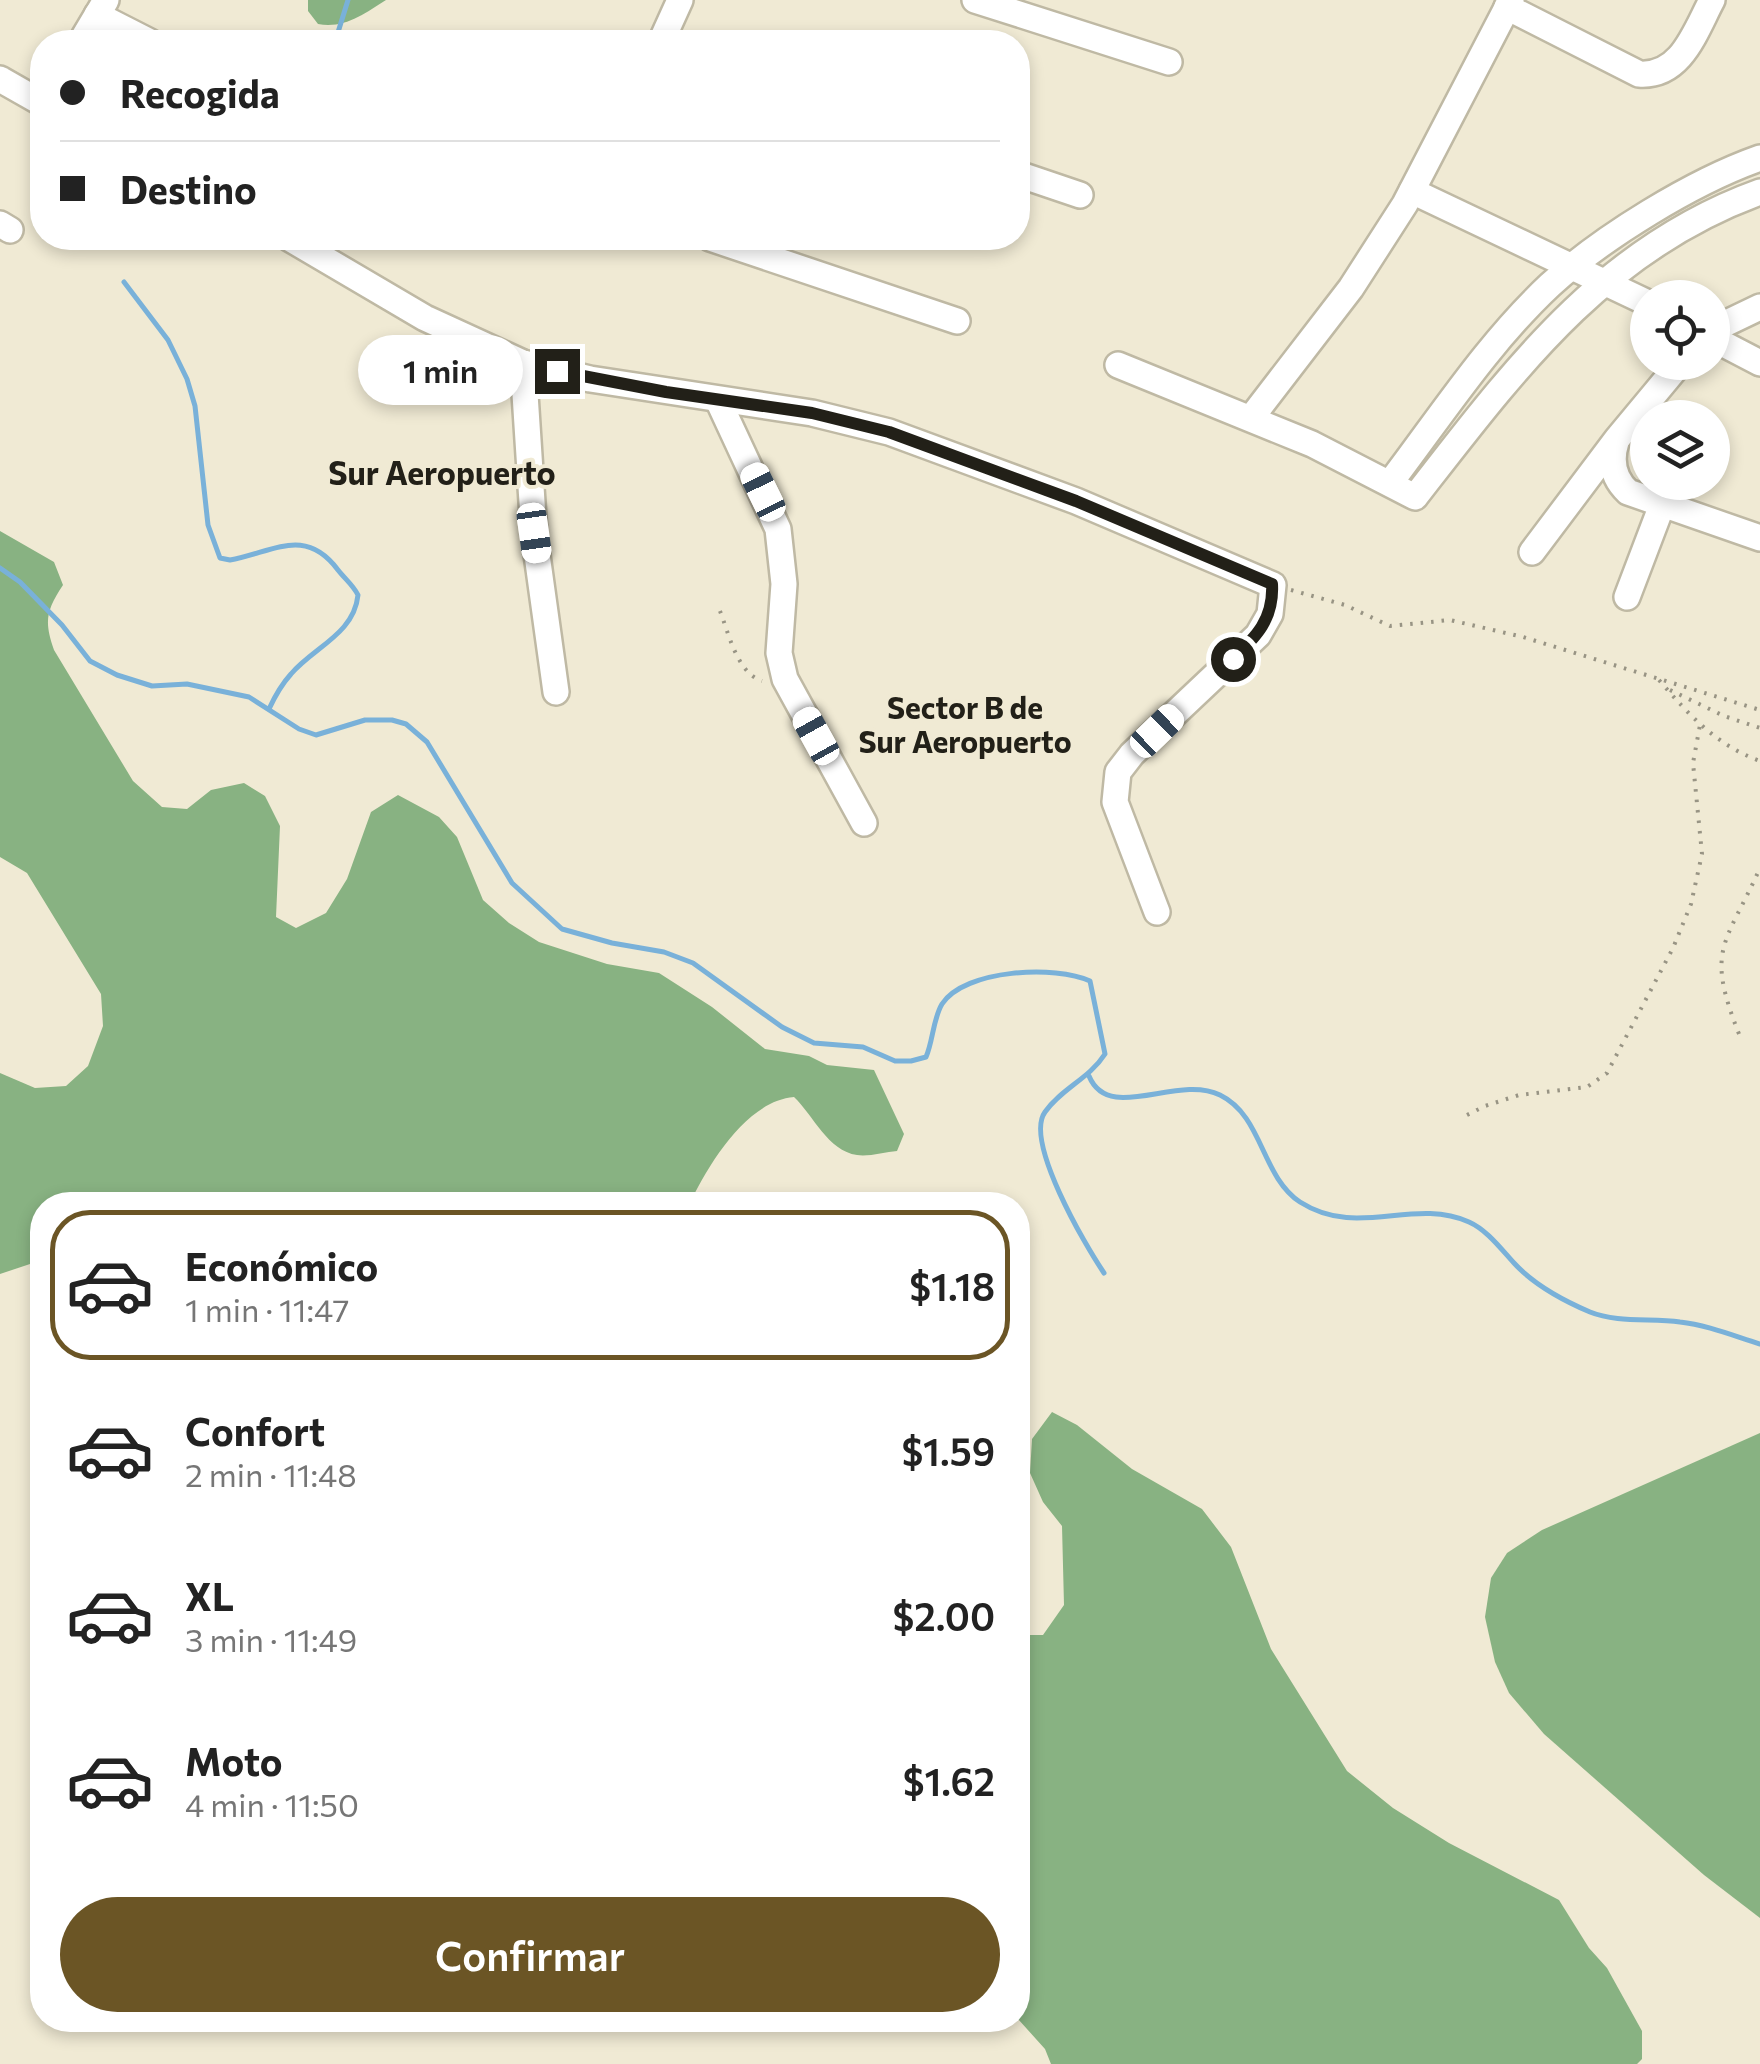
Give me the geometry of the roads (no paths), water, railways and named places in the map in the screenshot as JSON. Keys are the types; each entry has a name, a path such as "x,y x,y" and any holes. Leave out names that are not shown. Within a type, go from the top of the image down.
{"street":[{"path":"666,30 680,0"},
{"path":"975,0 1168,62"},
{"path":"1252,418 1351,288 1412,191 1509,4 1639,74 1650,75 1672,66 1682,55 1712,0"},
{"path":"88,30 102,8 133,30"},
{"path":"0,79 30,95"},
{"path":"1390,483 1496,344 1550,285 1678,197 1760,158"},
{"path":"1030,178 1080,195"},
{"path":"1412,191 1630,294"},
{"path":"1118,364 1252,418 1415,497 1531,353 1604,280 1664,238 1722,206 1760,192"},
{"path":"309,250 424,318 524,364 590,379 812,413 889,432 1076,501 1272,584 1270,614 1258,635 1132,754 1118,772 1115,802 1157,912"},
{"path":"746,250 957,321"},
{"path":"1730,324 1760,308"},
{"path":"1730,345 1760,363"},
{"path":"524,364 534,533 556,692"},
{"path":"1532,552 1666,380"},
{"path":"718,400 778,529 784,584 779,653 785,679 864,823"},
{"path":"1618,439 1612,464 1621,486 1628,492 1760,538"},
{"path":"1627,596 1662,504"}],"waterway":[{"path":"339,30 348,0"},
{"path":"124,282 168,340 187,379 195,406 208,525 220,558 230,560 301,545 326,557 358,595 349,620 291,674 269,709"},
{"path":"0,568 20,582 62,625 90,661 117,675 152,686 187,684 249,697 299,729 316,735 365,720 406,724 427,742 512,883 562,929 664,952 693,963 782,1027 814,1043 863,1047 895,1061 911,1061 926,1057 942,1004 970,983 1034,972 1090,981 1105,1054 1052,1104 1041,1126 1049,1168 1104,1273"},
{"path":"1089,1076 1099,1090 1112,1096 1128,1098 1184,1090 1220,1095 1245,1117 1287,1191 1322,1212 1364,1218 1448,1215 1476,1225 1530,1278 1590,1312 1623,1319 1690,1323 1760,1344"}],"district":[{"name":"Sur Aeropuerto","path":"442,472"},
{"name":"Sector B de Sur Aeropuerto","path":"965,723"}]}
